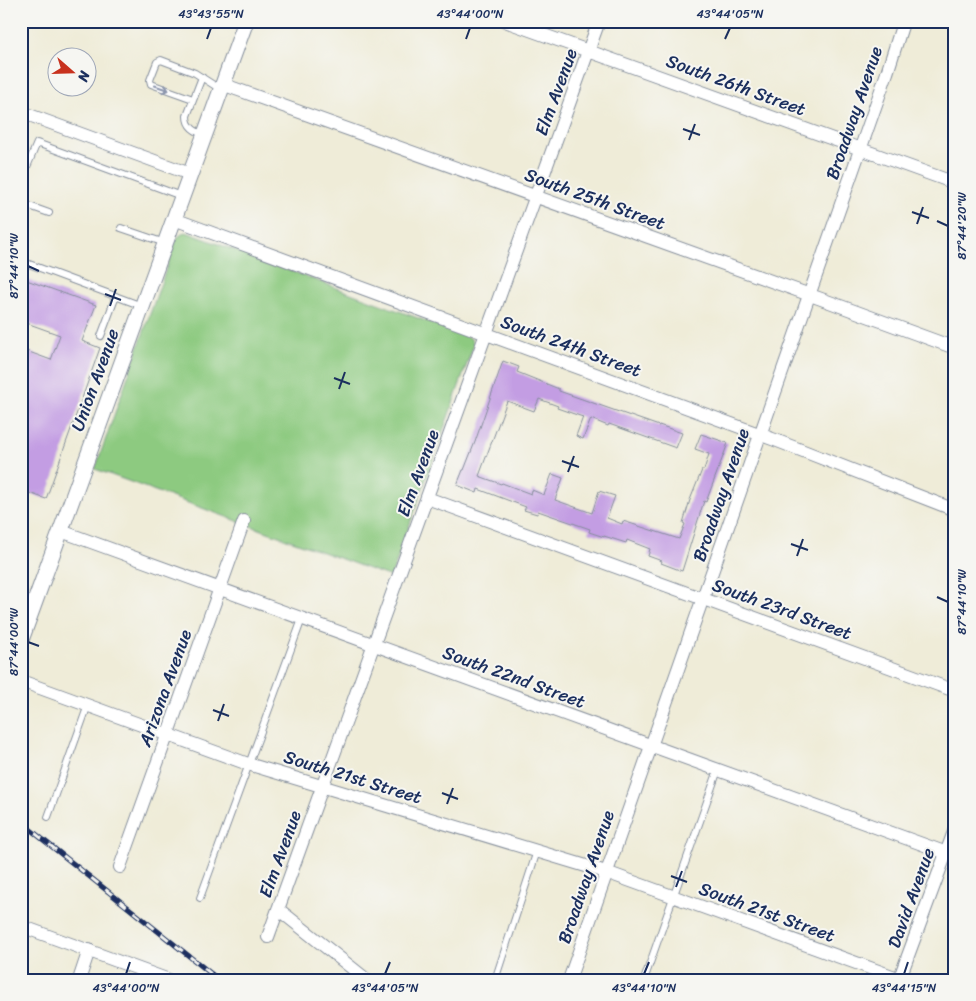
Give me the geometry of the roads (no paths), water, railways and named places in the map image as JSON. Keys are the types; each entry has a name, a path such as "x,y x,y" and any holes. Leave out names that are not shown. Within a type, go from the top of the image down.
{"street":[{"name":"Union Avenue","path":"21,640 27,604 61,530 246,21"},
{"name":"South 26th Street","path":"505,21 955,183"},
{"name":"Elm Avenue","path":"268,937 599,21"},
{"name":"Broadway Avenue","path":"569,980 887,73 902,21"},
{"name":"South 25th Street","path":"221,87 537,196 955,348"},
{"path":"21,112 190,174"},
{"name":"South 24th Street","path":"174,219 760,434 955,510"},
{"name":"South 23rd Street","path":"427,498 955,691"},
{"name":"Arizona Avenue","path":"120,867 244,522"},
{"name":"South 22nd Street","path":"61,530 950,855"},
{"name":"South 21st Street","path":"21,681 248,764 606,872 900,979"},
{"name":"David Avenue","path":"900,979 950,855 955,829"},
{"path":"278,909 367,980"},
{"path":"21,926 169,980"},
{"path":"79,980 90,950"}],"lane":[{"path":"193,99 151,84 150,80 157,62 161,60 195,73 209,83 221,87"},
{"path":"202,77 186,120 189,126 204,135"},
{"path":"21,181 37,143 182,196"},
{"path":"21,203 49,214"},
{"path":"121,228 165,243"},
{"path":"21,261 142,306"},
{"path":"101,336 116,296"},
{"path":"200,898 302,619"},
{"path":"48,817 88,705"},
{"path":"644,980 718,770"},
{"path":"495,980 537,851"}],"railway":[{"path":"21,822 219,980"}]}
